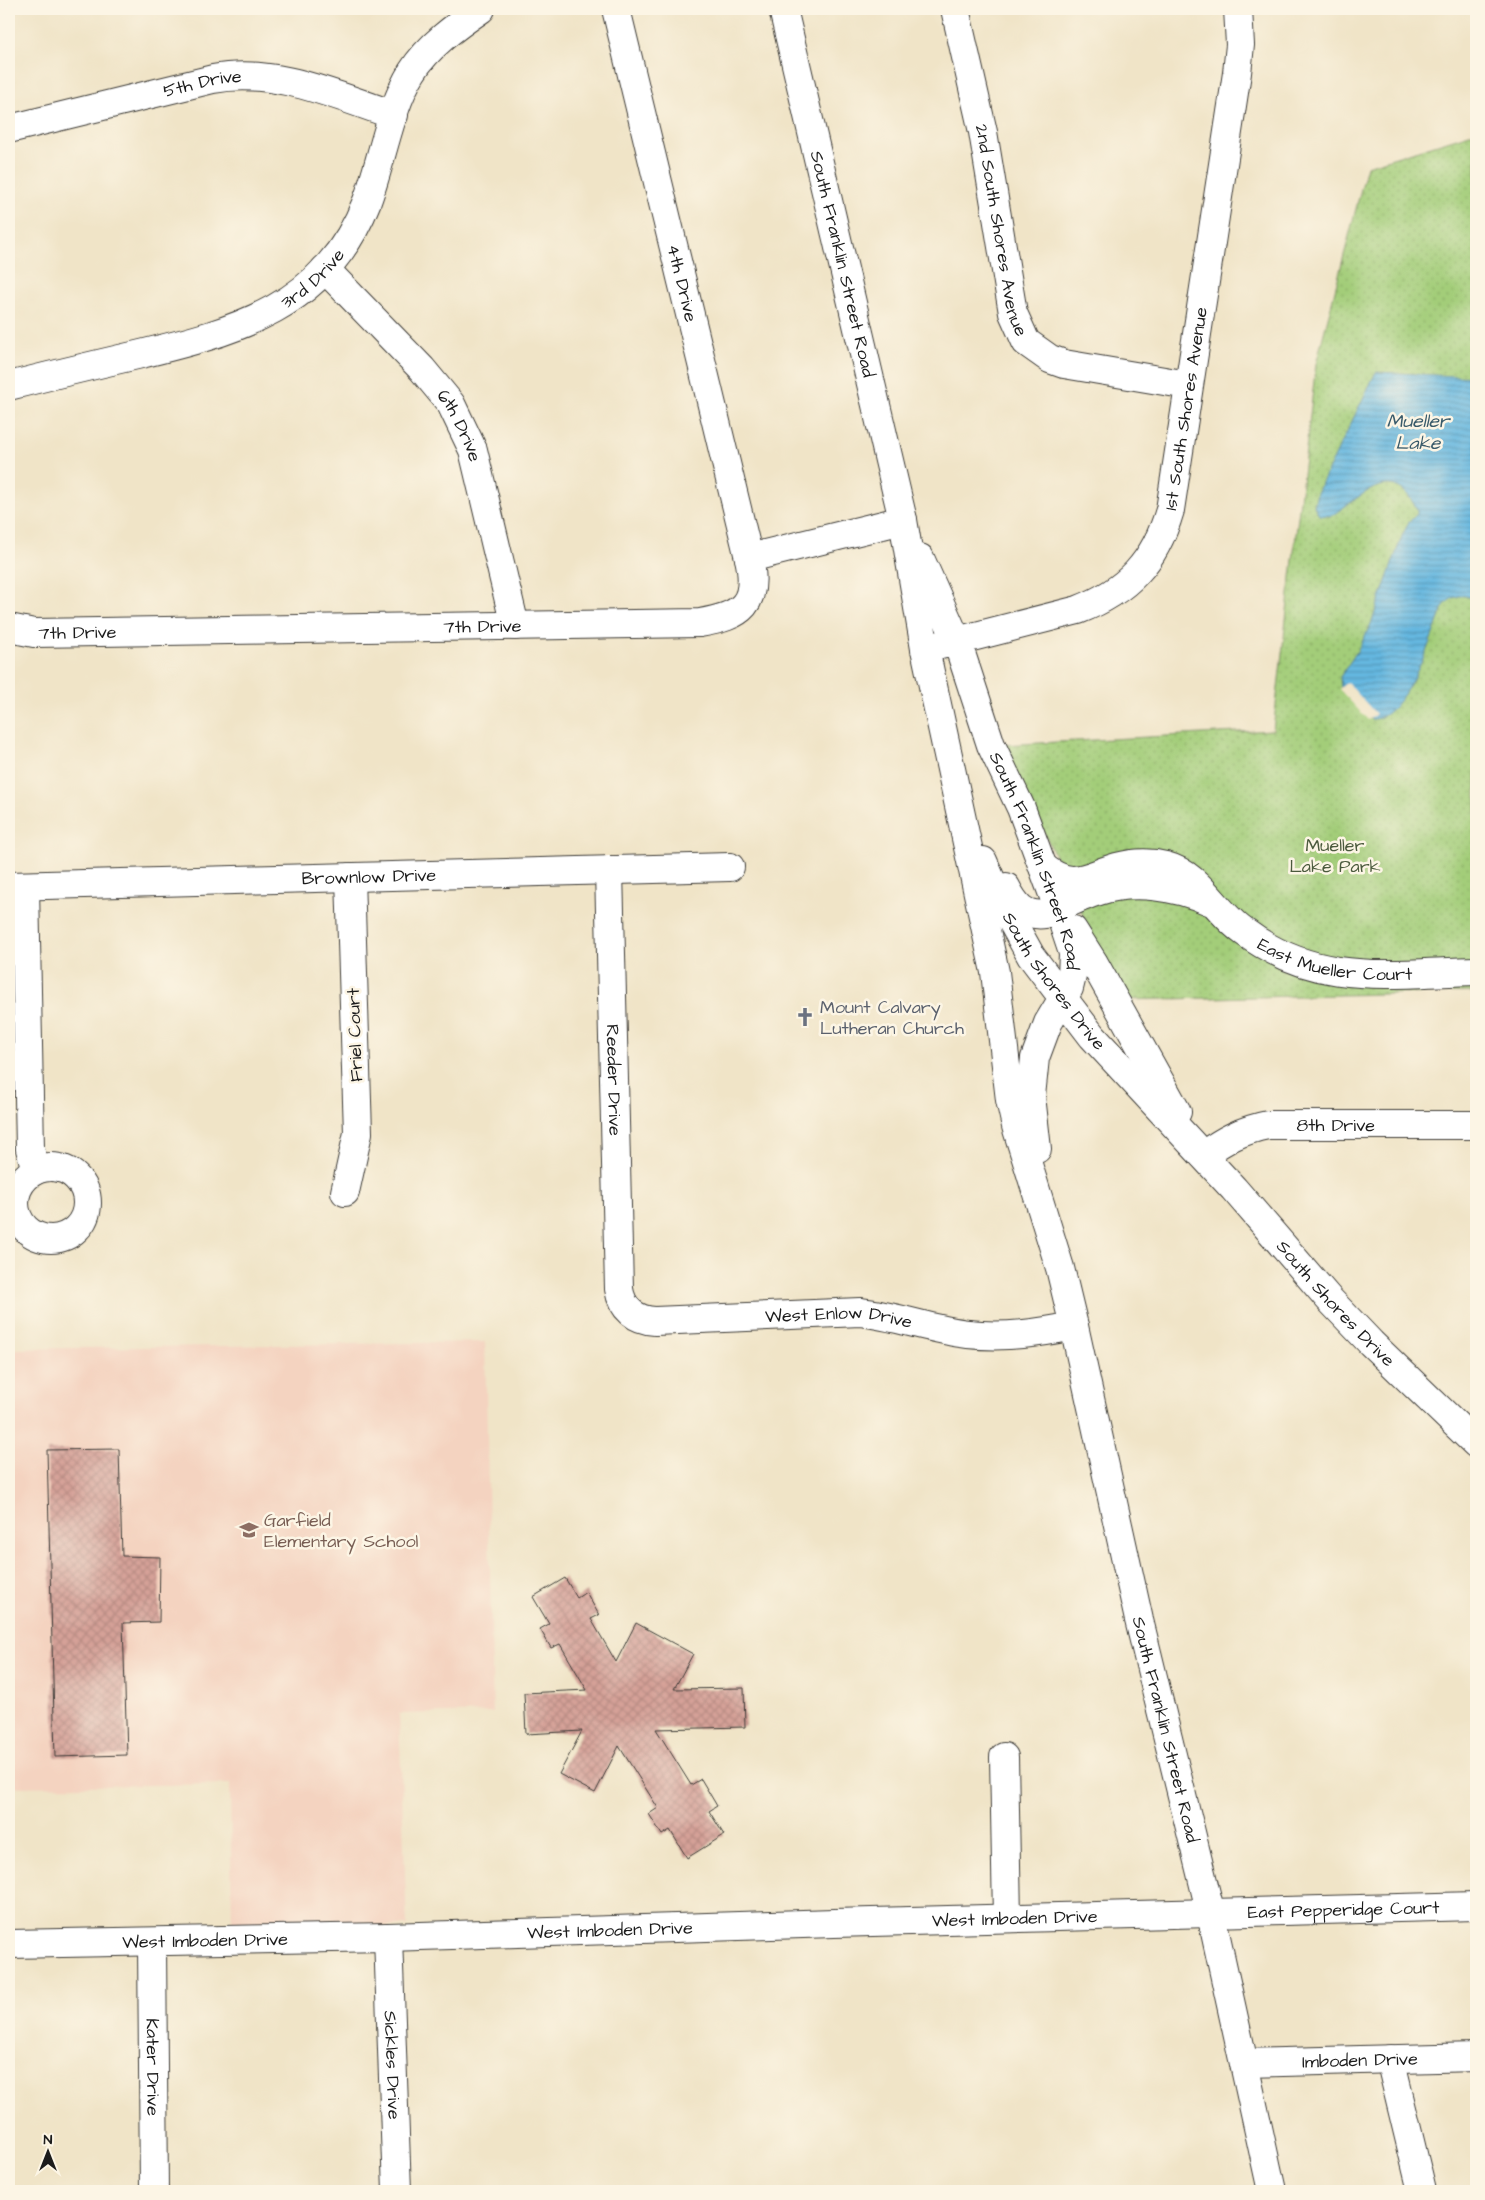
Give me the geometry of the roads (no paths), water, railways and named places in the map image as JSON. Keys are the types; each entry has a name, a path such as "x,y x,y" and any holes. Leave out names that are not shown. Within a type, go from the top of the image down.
{"street":[{"name":"3rd Drive","path":"9,386 202,339 230,330 280,305 300,291 325,269 347,241 359,221 374,181 394,115 412,72 423,58 450,32 481,9"},
{"name":"4th Drive","path":"616,9 749,558"},
{"name":"South Franklin Street Road","path":"783,9 903,520 925,649 995,972 1010,1100 1016,1126 1060,1268"},
{"name":"2nd South Shores Avenue","path":"955,9 983,132 1009,298 1018,329 1026,342 1050,358 1064,364 1188,384"},
{"name":"1st South Shores Avenue","path":"925,649 1078,610 1101,601 1124,586 1136,575 1158,543 1170,510 1237,73 1240,45 1238,9"},
{"name":"5th Drive","path":"9,129 213,79 240,76 271,78 303,85 394,115"},
{"name":"6th Drive","path":"325,269 422,369 451,404 473,450 515,626"},
{"path":"749,558 903,520"},
{"name":"South Franklin Street Road","path":"903,520 956,641 991,746 1021,808 1069,937 1074,965 1069,988 1048,1023 1035,1058 1031,1096 1039,1157 1060,1268 1139,1620 1211,1914 1272,2191"},
{"name":"7th Drive","path":"9,628 34,634 685,624 715,620 730,616 740,610 751,591 753,582 749,558"},
{"name":"East Mueller Court","path":"952,778 1014,901 1028,914 1037,915 1101,890 1126,885 1171,889 1200,896 1211,902"},
{"name":"South Shores Drive","path":"952,778 999,898 1031,956 1062,999 1092,1036 1203,1155 1329,1299 1371,1343 1476,1444"},
{"name":"East Mueller Court","path":"1043,867 1058,878 1077,881 1127,865 1162,865 1184,873 1241,930 1259,942 1294,960 1324,969 1358,974 1476,970"},
{"name":"Brownlow Drive","path":"17,886 730,867"},
{"name":"Reeder Drive","path":"609,870 619,1289"},
{"name":"Friel Court","path":"344,1192 358,1133 350,877"},
{"path":"17,886 30,1149 36,1170"},
{"name":"South Shores Drive","path":"1058,908 1094,963 1168,1097 1203,1155"},
{"path":"1042,1036 1050,1030 1065,1024 1080,1028 1092,1036"},
{"name":"8th Drive","path":"1203,1155 1228,1137 1247,1129 1268,1125 1476,1125"},
{"name":"West Enlow Drive","path":"619,1289 621,1299 629,1311 640,1318 650,1321 860,1312 967,1334 1029,1335 1074,1326"},
{"path":"1004,1757 1007,1918"},
{"name":"East Pepperidge Court","path":"1211,1914 1476,1906"},
{"name":"West Imboden Drive","path":"9,1944 388,1937 1007,1918 1211,1914"},
{"name":"Sickles Drive","path":"388,1937 397,2191"},
{"name":"Kater Drive","path":"152,1942 154,2191"},
{"name":"Imboden Drive","path":"1244,2063 1476,2057"},
{"path":"1390,2059 1422,2191"}],"water":[{"name":"Mueller Lake","path":"1376,372 1476,377 1476,601 1467,596 1458,596 1454,597 1443,607 1425,654 1406,692 1394,707 1383,716 1370,719 1341,688 1340,677 1358,650 1371,624 1402,536 1409,522 1417,514 1417,510 1408,495 1398,487 1388,485 1377,487 1365,493 1331,516 1319,515 1314,506 1317,493"}],"place":[{"name":"Mount Calvary Lutheran Church","path":"805,1017"},
{"name":"Garfield Elementary School","path":"249,1530"}],"park label":[{"name":"Mueller Lake Park","path":"1335,855"}]}
